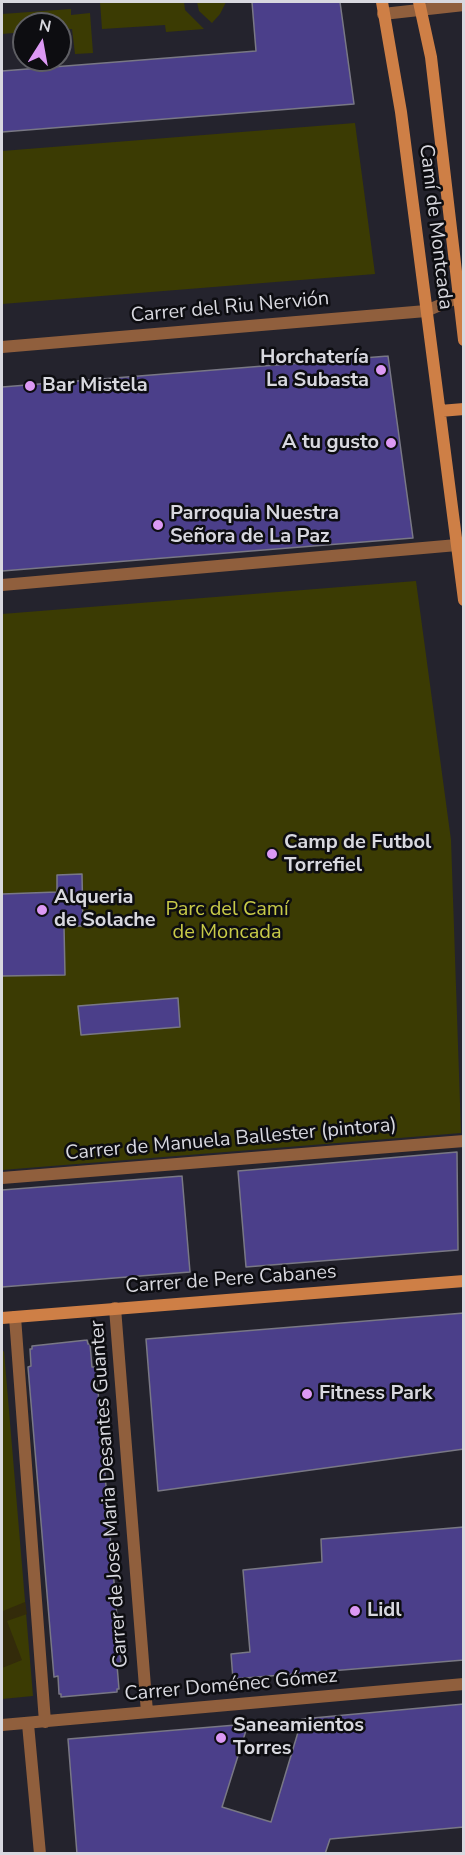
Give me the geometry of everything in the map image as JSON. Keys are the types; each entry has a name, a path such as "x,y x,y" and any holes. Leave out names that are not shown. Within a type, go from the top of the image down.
{"street":[{"path":"382,8 464,5"},
{"name":"Camí de Montcada","path":"420,6 431,57 464,339"},
{"name":"Camí de Montcada","path":"382,8 401,111 464,600"},
{"name":"Carrer del Riu Nervión","path":"2,347 426,311 460,292"},
{"path":"440,411 464,409"},
{"path":"2,585 457,545"},
{"name":"Carrer de Manuela Ballester (pintora)","path":"2,1178 464,1141"},
{"name":"Carrer de Pere Cabanes","path":"2,1318 464,1281"},
{"name":"Carrer de Jose Maria Desantes Guanter","path":"116,1308 147,1713"},
{"path":"15,1317 45,1722"},
{"name":"Carrer Doménec Gómez","path":"2,1725 464,1684"},
{"path":"28,1724 40,1854"}],"green space":[{"path":"100,2 184,2 185,10 204,29 166,32 165,25 102,29"},
{"path":"197,2 226,2 212,23 199,11"},
{"path":"71,9 71,12 30,12"},
{"path":"12,13 12,33 2,34 2,14"},
{"path":"90,13 93,53 75,54 72,15"},
{"path":"355,123 375,274 2,304 2,151"},
{"name":"Parc del Camí de Moncada","path":"416,581 451,840 461,1133 2,1170 2,614"},
{"path":"4,1351 33,1696 2,1699 2,1352"}],"sand":[{"path":"25,1602 27,1614 7,1621 22,1660 2,1668 2,1609 3,1611"}],"building":[{"path":"252,2 340,2 354,104 2,132 2,71 72,72 72,65 256,51"},
{"path":"388,356 413,538 2,571 2,387"},
{"name":"Alqueria de Solache","path":"82,874 83,926 64,926 65,975 2,976 2,894 57,892 57,875"},
{"path":"178,998 180,1027 81,1035 78,1006"},
{"path":"457,1152 458,1250 246,1267 238,1171"},
{"path":"182,1176 190,1272 2,1287 2,1190"},
{"name":"Fitness Park","path":"464,1313 464,1449 158,1491 146,1339"},
{"path":"87,1340 90,1344 92,1367 96,1367 121,1665 117,1665 119,1689 117,1692 61,1697 58,1676 54,1677 28,1367 31,1366 30,1349 32,1346"},
{"name":"Lidl","path":"464,1527 464,1660 233,1679 231,1654 250,1652 243,1570 322,1562 321,1539"},
{"path":"464,1704 464,1827 330,1839 325,1854 77,1854 68,1739 248,1724 222,1807 271,1822 302,1719"}],"place":[{"name":"Horchatería La Subasta","path":"381,370"},
{"name":"Bar Mistela","path":"30,386"},
{"name":"A tu gusto","path":"391,443"},
{"name":"Parroquia Nuestra Señora de La Paz","path":"158,525"},
{"name":"Camp de Futbol Torrefiel","path":"272,854"},
{"name":"Alqueria de Solache","path":"42,910"},
{"name":"Fitness Park","path":"307,1394"},
{"name":"Lidl","path":"355,1611"},
{"name":"Saneamientos Torres","path":"221,1738"}]}
